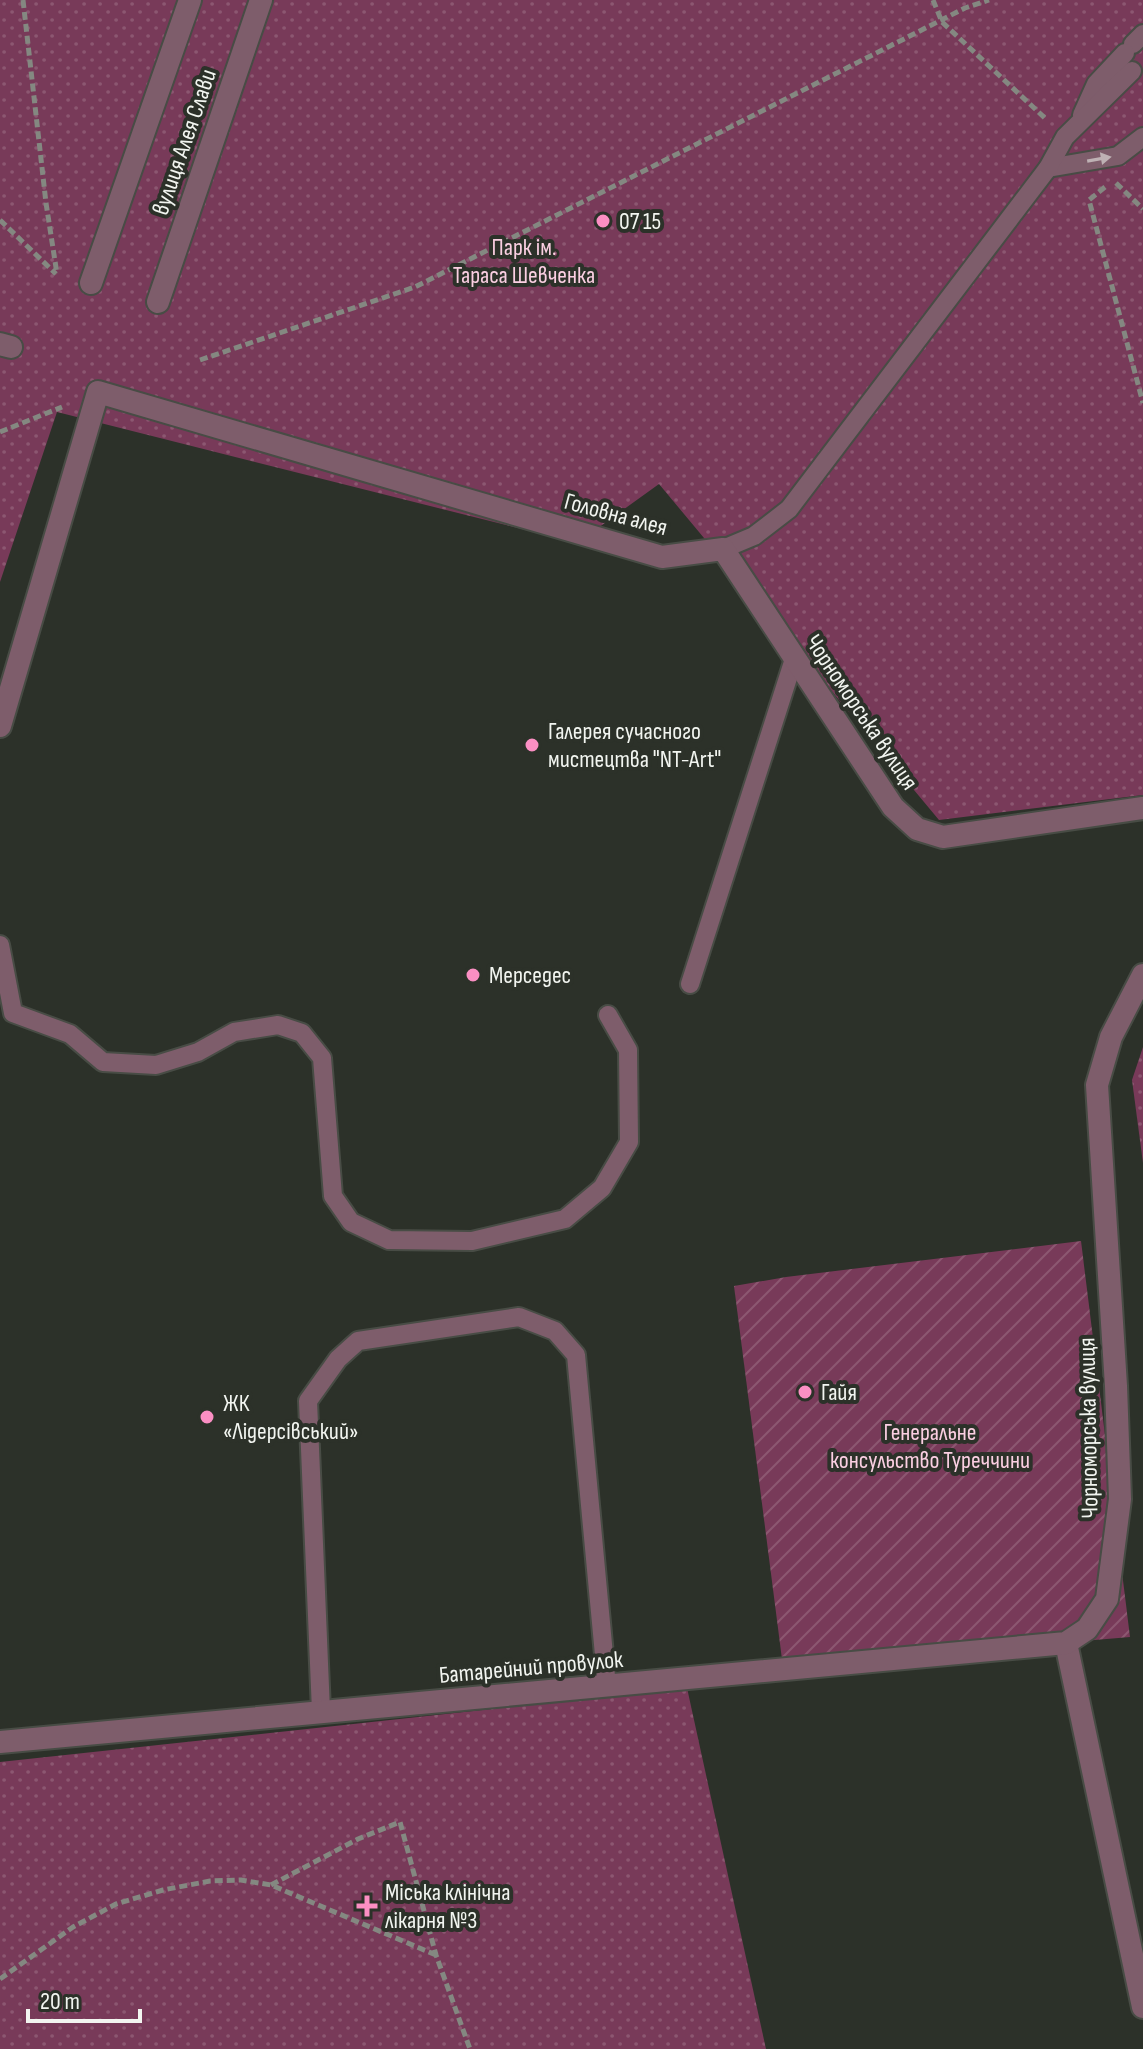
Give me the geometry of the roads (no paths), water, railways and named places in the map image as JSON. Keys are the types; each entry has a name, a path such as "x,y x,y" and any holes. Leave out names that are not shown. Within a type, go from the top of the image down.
{"street":[{"name":"вулиця Алея Слави","path":"91,283 190,0"},
{"name":"вулиця Алея Слави","path":"158,302 261,0"},
{"name":"Головна алея","path":"0,726 98,392 662,557 723,549"},
{"name":"Чорноморська вулиця","path":"723,549 893,807 917,829 943,837 1143,808"},
{"name":"Чорноморська вулиця","path":"1066,1643 1087,1629 1107,1599 1120,1499 1097,1085 1111,1037 1143,975"},
{"name":"Батарейний провулок","path":"0,1742 1066,1643"},
{"path":"1066,1643 1143,2007"}],"lane":[{"name":"Головна алея","path":"723,549 754,536 789,509 1048,168 1071,130 1136,54"},
{"path":"1048,168 1118,156 1143,137"},
{"path":"690,984 794,659"},
{"path":"0,945 13,1013 70,1034 103,1062 156,1065 198,1052 234,1032 278,1025 302,1033 322,1058 333,1196 351,1222 389,1240 472,1241 565,1219 602,1188 629,1142 628,1050 608,1015"},
{"path":"321,1711 308,1401 338,1359 358,1341 519,1317 555,1331 576,1355 607,1687"}],"place":[{"name":"07 15","path":"603,221"},
{"name":"Галерея сучасного мистецтва \"NT-Art\"","path":"532,745"},
{"name":"Мерседес","path":"473,975"},
{"name":"Гайя","path":"805,1392"},
{"name":"ЖК «Лідерсівський»","path":"207,1417"},
{"name":"Міська клінічна лікарня №3","path":"367,1906"}],"park label":[{"name":"Парк ім. Тараса Шевченка","path":"524,261"},
{"name":"Генеральне консульство Туреччини","path":"930,1446"}]}
